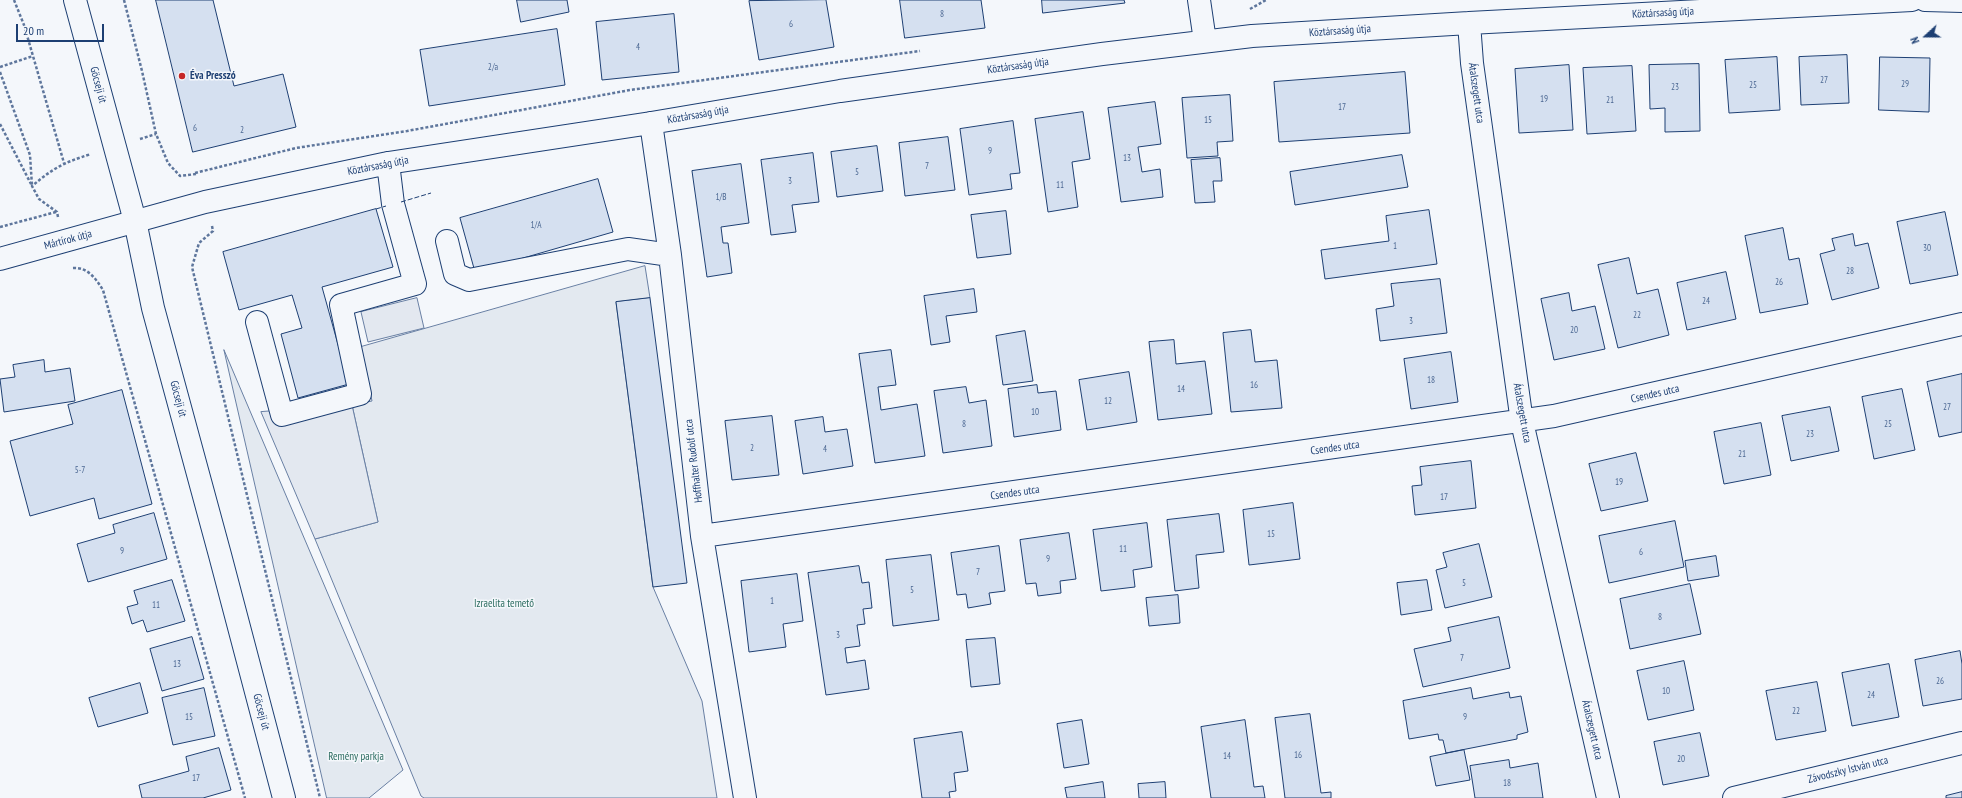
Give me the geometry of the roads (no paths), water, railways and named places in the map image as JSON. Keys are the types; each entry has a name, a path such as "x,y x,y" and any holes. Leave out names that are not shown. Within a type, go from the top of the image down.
{"street":[{"name":"Göcseji út","path":"75,0 135,221 153,308 284,798"},
{"path":"1199,0 1205,41"},
{"name":"Köztársaság útja","path":"135,221 204,202 388,163 651,123 840,91 1205,41 1252,36 1469,23 1912,0"},
{"path":"1925,0 1962,1"},
{"name":"Átalszegett utca","path":"1469,23 1473,71 1522,422 1568,630 1608,798"},
{"name":"Hoffhalter Rudolf utca","path":"651,123 670,255 702,536 745,798"},
{"path":"257,322 282,415 360,394 341,305 414,284 393,204 388,163"},
{"name":"Mártírok útja","path":"0,259 135,221"},
{"path":"447,241 455,274 469,280 628,249 670,255"},
{"name":"Csendes utca","path":"702,536 1522,422 1962,324"},
{"name":"Závodszky István utca","path":"1734,798 1962,743"}],"place":[{"name":"Éva Presszó","path":"182,76"}],"park label":[{"name":"Izraelita temető","path":"504,604"},
{"name":"Remény parkja","path":"356,757"}]}
